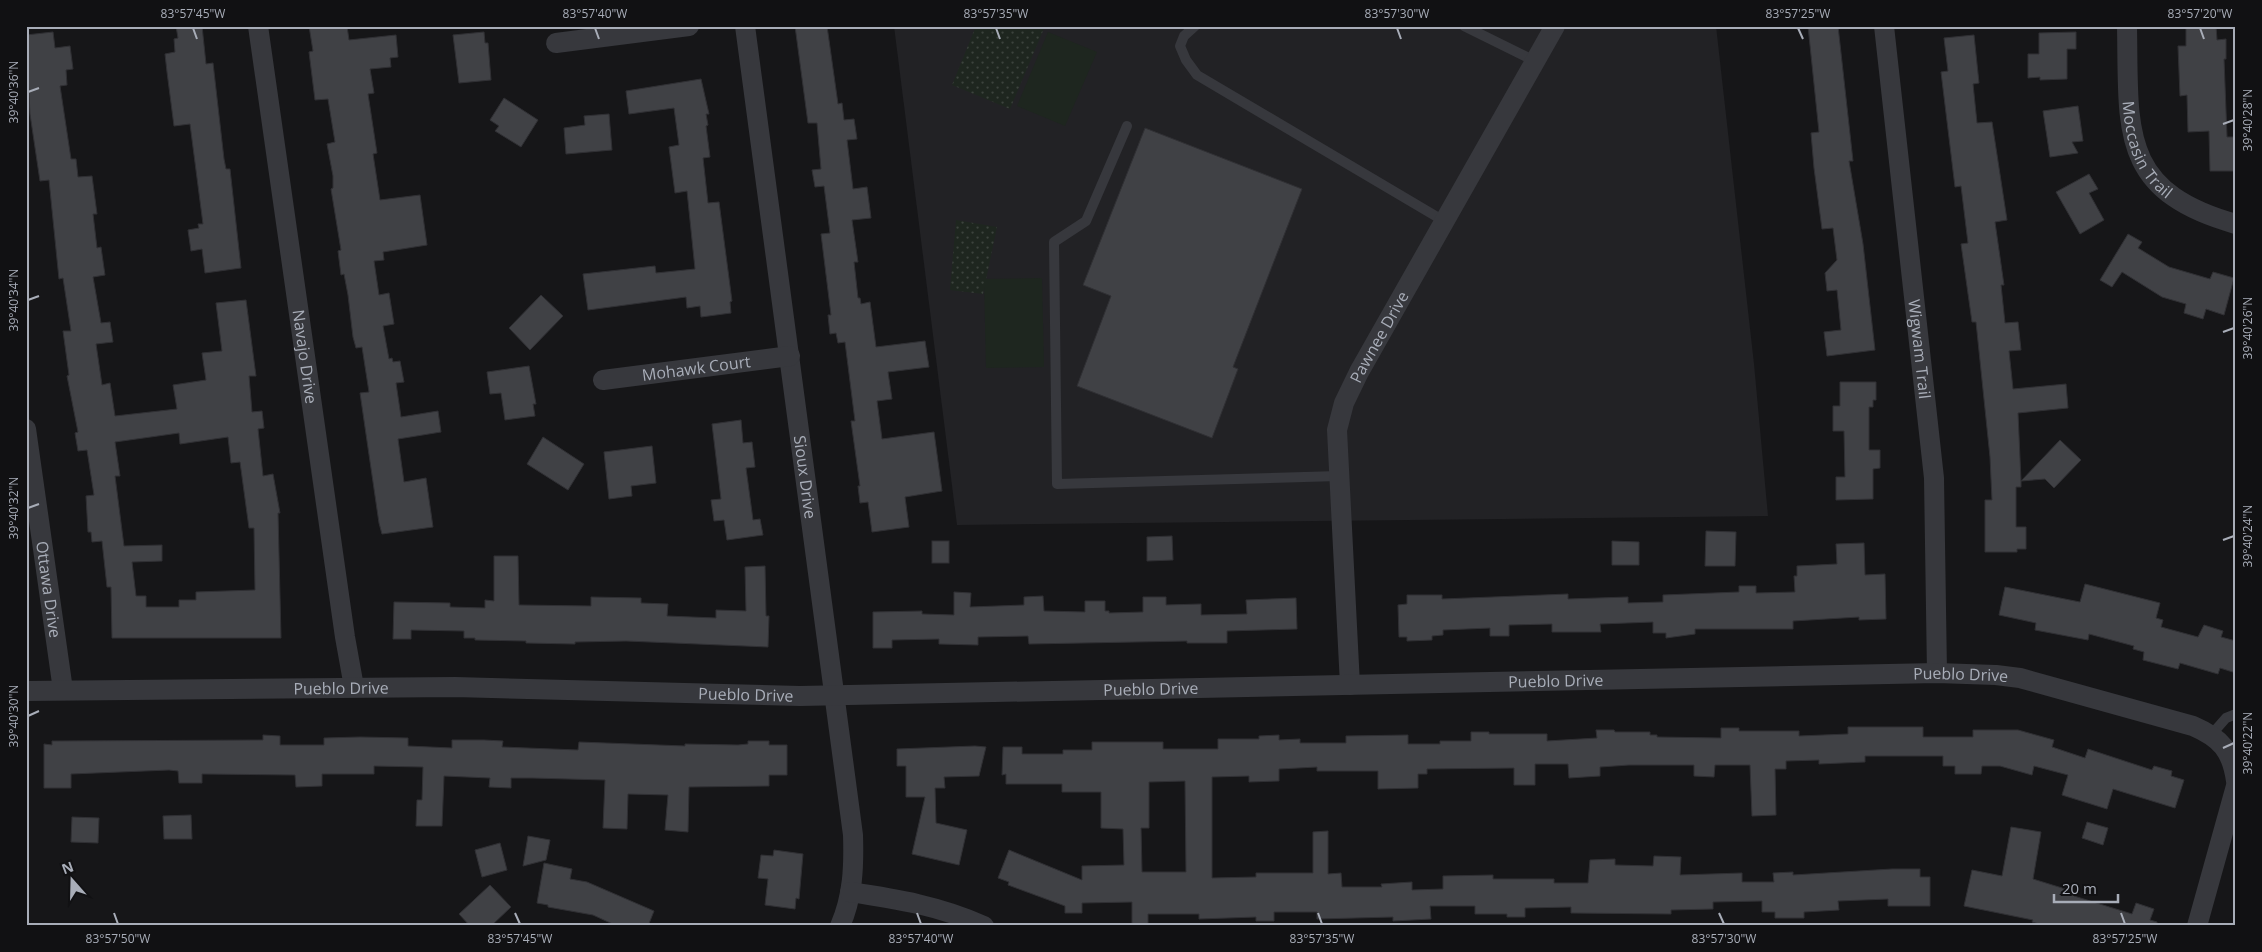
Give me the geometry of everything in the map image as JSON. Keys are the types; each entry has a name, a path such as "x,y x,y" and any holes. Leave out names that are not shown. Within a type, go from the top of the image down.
{"street":[{"name":"Navajo Drive","path":"258,26 345,637 354,687"},
{"path":"556,43 689,26"},
{"name":"Sioux Drive","path":"745,26 853,835 854,862 850,892 846,912 840,926"},
{"name":"Pawnee Drive","path":"1350,685 1337,430 1344,403 1359,372 1555,26"},
{"name":"Wigwam Trail","path":"1884,26 1934,478 1936,673"},
{"name":"Moccasin Trail","path":"2128,26 2128,113 2132,135 2140,157 2150,174 2179,203 2206,216 2236,224"},
{"name":"Mohawk Court","path":"603,380 790,356"},
{"name":"Ottawa Drive","path":"26,430 63,690"},
{"name":"Pueblo Drive","path":"26,691 354,687 834,695 1936,673 1996,675 2020,678 2193,726 2212,734 2222,743 2230,758 2236,781"},
{"path":"2197,926 2236,786"},
{"path":"850,892 910,901 939,908 984,926"}],"lane":[{"path":"1195,26 1184,36 1180,46 1186,60 1197,75 1444,221"},
{"path":"1464,26 1535,61"},
{"path":"1126,126 1086,222 1054,242 1057,484 1339,476"},
{"path":"2212,734 2226,718 2236,714"}],"shaded area":[{"path":"894,26 1716,26 1754,364 1768,516 957,525"},
{"path":"976,26 1045,26 1010,109 952,85"},
{"path":"1048,32 1097,52 1065,126 1017,106"},
{"path":"956,220 997,227 983,294 950,290"},
{"path":"1042,278 1044,367 986,368 984,279"}],"building":[{"path":"176,26 202,26 206,64 213,63 224,159 226,169 230,169 241,268 205,273 202,249 191,251 188,230 199,228 198,224 203,224 190,124 174,126 165,54 175,52 174,39 178,38"},
{"path":"309,26 347,26 349,40 396,35 398,57 390,58 391,67 370,69 374,93 368,94 377,153 373,154 380,200 420,195 427,245 383,252 384,260 374,261 379,295 389,293 394,324 383,326 389,359 392,358 393,362 400,361 404,382 396,383 401,417 438,411 441,432 398,439 404,482 426,478 433,527 382,534 379,523 360,393 369,392 362,347 356,348 353,337 348,295 344,274 341,275 338,251 341,250 331,189 333,188 333,176 327,144 335,142 328,99 315,100 309,52 313,51"},
{"path":"795,26 827,26 838,104 842,103 844,120 854,119 857,139 847,140 853,189 867,187 871,218 852,220 858,262 854,262 858,298 860,298 861,304 870,302 876,347 925,341 929,367 888,372 892,399 877,401 882,439 934,432 942,491 905,497 909,527 872,532 868,502 860,503 858,486 860,486 851,421 855,421 845,342 838,343 836,333 830,334 828,315 831,315 821,234 830,233 824,186 815,187 812,170 821,169 817,123 808,123"},
{"path":"1808,26 1838,26 1853,161 1849,161 1863,244 1875,350 1827,356 1824,332 1841,330 1837,290 1827,291 1825,273 1837,260 1833,228 1822,229 1814,168 1811,133 1819,132"},
{"path":"2186,26 2216,26 2217,40 2226,39 2226,59 2224,59 2227,137 2236,137 2236,171 2210,171 2209,131 2188,132 2187,95 2180,96 2178,46 2186,46"},
{"path":"53,32 55,48 70,46 73,69 66,70 67,85 60,86 71,159 76,159 78,177 92,176 97,214 93,214 97,248 101,247 105,275 93,277 101,323 110,322 113,342 96,344 102,385 110,383 115,416 177,409 173,385 206,380 202,353 222,351 216,303 246,300 256,376 249,376 252,412 262,411 264,428 258,429 263,476 273,474 280,513 278,513 281,638 112,638 111,587 107,587 102,541 92,542 91,532 88,532 86,496 94,495 87,450 78,451 75,433 78,432 67,376 69,375 63,331 71,331 63,278 59,279 49,180 40,181 30,114 26,35","holes":["179,433 180,444 228,437 231,463 240,462 249,528 254,528 255,590 196,592 196,600 179,600 179,607 146,607 146,596 136,596 132,562 162,561 162,545 124,546 115,476 120,476 115,442"]},
{"path":"484,32 485,43 488,43 491,80 459,83 453,35"},
{"path":"2076,32 2076,49 2067,49 2067,79 2040,80 2040,77 2028,78 2028,54 2039,54 2039,33"},
{"path":"1974,35 1979,83 1973,84 1977,123 1992,122 2007,220 1995,222 2004,285 2001,285 2005,323 2018,322 2021,350 2009,351 2013,389 2066,384 2068,408 2018,413 2021,487 2016,487 2016,527 2026,527 2026,549 2017,549 2017,552 1985,552 1985,500 1992,500 1990,457 1976,322 1972,322 1961,244 1968,243 1961,186 1955,187 1941,72 1948,71 1944,38"},
{"path":"701,79 709,114 706,114 708,125 706,126 710,157 703,158 708,203 719,202 732,301 730,302 731,313 701,317 700,306 687,308 686,297 588,310 583,274 655,266 656,273 695,269 687,191 675,193 669,147 679,145 674,108 629,114 626,91"},
{"path":"504,98 538,120 521,147 495,131 499,126 490,120"},
{"path":"2078,106 2083,141 2072,142 2078,153 2050,157 2043,111"},
{"path":"609,114 612,150 566,154 564,128 585,125 584,116"},
{"path":"1145,128 1302,189 1233,367 1238,369 1212,438 1077,386 1111,296 1083,285"},
{"path":"2089,174 2098,189 2089,193 2104,220 2080,234 2056,192"},
{"path":"2128,234 2142,242 2138,248 2169,267 2210,279 2213,272 2234,278 2224,315 2206,309 2203,319 2184,313 2186,304 2162,297 2122,272 2112,287 2100,280"},
{"path":"541,295 563,316 530,350 509,328"},
{"path":"529,366 536,404 533,404 535,416 505,420 501,393 490,394 487,372"},
{"path":"1840,382 1876,382 1876,400 1873,400 1873,407 1869,407 1869,450 1880,450 1880,468 1873,469 1873,499 1836,500 1836,477 1845,477 1844,431 1833,431 1833,406 1840,406"},
{"path":"741,420 743,443 752,442 755,467 746,468 753,520 760,519 763,535 727,540 724,520 714,521 711,500 721,499 712,424"},
{"path":"543,437 584,464 568,490 527,464"},
{"path":"2060,440 2081,460 2054,488 2045,479 2021,481"},
{"path":"652,446 656,483 631,486 632,496 609,499 604,452"},
{"path":"1706,531 1736,532 1735,566 1705,566"},
{"path":"1172,536 1173,560 1147,561 1147,537"},
{"path":"932,541 949,541 949,563 932,563"},
{"path":"1612,541 1639,542 1639,565 1612,565"},
{"path":"1864,543 1865,575 1885,574 1886,619 1859,620 1859,617 1793,621 1793,629 1695,629 1695,634 1666,638 1666,633 1653,633 1653,622 1600,624 1601,632 1552,632 1552,624 1509,625 1509,636 1490,636 1490,628 1443,630 1443,635 1432,636 1432,640 1407,641 1407,637 1399,637 1398,605 1407,604 1407,595 1442,595 1442,599 1568,594 1568,599 1628,597 1628,603 1663,602 1663,595 1739,592 1739,586 1756,586 1756,593 1795,592 1794,576 1797,576 1797,566 1837,564 1836,544"},
{"path":"494,556 518,556 519,605 591,606 591,597 641,598 641,603 668,604 667,616 716,618 716,610 746,611 745,567 765,566 766,616 769,616 768,647 626,641 575,642 575,644 526,643 526,641 464,638 464,631 411,630 411,639 393,639 394,602 450,603 450,607 485,608 485,600 494,601"},
{"path":"2085,584 2160,603 2156,618 2163,620 2161,627 2198,637 2204,625 2223,631 2221,637 2236,641 2236,673 2220,668 2218,674 2180,663 2178,669 2143,660 2144,652 2133,649 2134,646 2089,634 2088,640 2035,630 2036,623 1999,615 2005,587 2080,602"},
{"path":"954,592 971,593 970,607 1024,605 1024,597 1043,596 1044,611 1085,612 1085,601 1105,601 1105,611 1109,611 1109,613 1143,612 1143,597 1166,597 1166,605 1201,604 1201,615 1247,614 1246,600 1296,598 1297,629 1227,631 1227,643 1187,643 1187,641 1029,644 1028,636 978,637 978,645 939,644 939,639 892,640 892,648 873,648 873,612 922,611 922,614 954,615"},
{"path":"1848,727 1923,727 1923,737 1973,737 1973,730 2018,730 2054,740 2052,747 2085,758 2088,749 2152,770 2154,766 2172,771 2171,776 2184,780 2175,808 2113,789 2107,809 2062,795 2068,775 2034,766 2032,775 2000,766 1982,766 1981,774 1955,774 1955,766 1943,766 1943,756 1865,756 1865,762 1819,764 1819,760 1786,761 1786,769 1775,769 1776,815 1752,816 1750,765 1715,765 1714,777 1694,776 1694,765 1629,765 1600,767 1600,776 1569,778 1568,764 1535,764 1535,785 1514,785 1514,768 1427,769 1427,774 1418,774 1418,788 1378,789 1378,771 1317,771 1317,767 1279,769 1279,781 1249,782 1249,776 1212,777 1212,878 1256,877 1256,873 1313,873 1313,832 1328,831 1328,874 1341,873 1342,887 1382,887 1381,884 1412,882 1412,890 1443,889 1443,876 1493,875 1493,879 1554,879 1554,883 1588,883 1590,860 1615,859 1615,865 1653,866 1654,856 1681,857 1680,875 1742,873 1742,882 1774,882 1773,873 1793,872 1793,875 1892,869 1920,869 1920,877 1930,877 1930,906 1888,906 1888,899 1838,901 1839,910 1804,912 1804,918 1775,918 1775,912 1762,912 1762,901 1713,902 1713,909 1671,910 1671,914 1571,913 1571,907 1525,908 1525,917 1507,917 1507,914 1475,914 1475,906 1430,906 1431,919 1393,921 1393,917 1317,919 1317,912 1274,912 1274,921 1256,921 1256,917 1199,919 1199,914 1148,914 1148,924 1132,924 1132,902 1082,903 1082,913 1065,913 1065,906 1008,885 1009,882 998,878 1009,850 1082,880 1082,866 1124,865 1123,829 1101,828 1101,792 1062,792 1062,784 1006,784 1006,774 1002,775 1003,747 1022,747 1022,754 1063,754 1063,750 1092,750 1092,742 1163,742 1163,749 1218,749 1218,739 1259,739 1259,736 1279,735 1279,740 1300,739 1300,743 1346,743 1346,736 1408,735 1408,744 1440,744 1440,741 1471,741 1471,732 1489,732 1489,734 1547,734 1547,741 1597,738 1596,730 1650,732 1650,735 1657,735 1657,737 1721,738 1721,728 1739,728 1739,731 1799,731 1799,736 1848,734","holes":["1185,781 1186,872 1142,872 1141,828 1149,828 1149,782"]},
{"path":"263,735 280,736 280,745 324,745 324,738 360,737 408,738 408,746 452,748 452,740 484,740 503,741 502,747 578,750 579,742 685,746 685,744 738,745 748,744 748,741 769,741 769,745 787,745 787,775 769,775 769,786 689,787 688,832 665,830 668,795 628,794 627,829 603,828 605,780 511,778 511,788 489,787 490,778 444,776 442,826 416,826 417,800 422,800 423,767 374,766 374,774 322,774 322,786 296,787 295,775 202,774 202,783 179,783 178,771 169,770 71,774 71,788 44,788 44,744 52,745 52,741 263,740"},
{"path":"986,747 979,776 944,777 945,788 935,788 936,823 967,830 959,865 912,854 925,797 906,797 906,766 897,766 897,749"},
{"path":"191,815 192,839 164,839 163,816"},
{"path":"72,817 99,818 98,843 71,842"},
{"path":"2087,822 2108,828 2103,845 2082,838"},
{"path":"2011,827 2041,832 2033,879 2075,892 2074,896 2132,914 2136,903 2154,909 2150,920 2157,922 2157,926 2046,926 2032,922 2033,920 1964,906 1972,870 2002,876"},
{"path":"528,836 550,840 546,860 523,866"},
{"path":"500,843 507,870 482,877 475,850"},
{"path":"774,850 803,854 799,899 796,898 795,909 765,905 768,879 758,878 761,855 773,856"},
{"path":"544,863 572,869 570,879 587,882 654,911 648,926 617,926 593,915 548,907 548,905 537,903"},
{"path":"490,885 511,907 491,926 470,926 459,914"}]}
